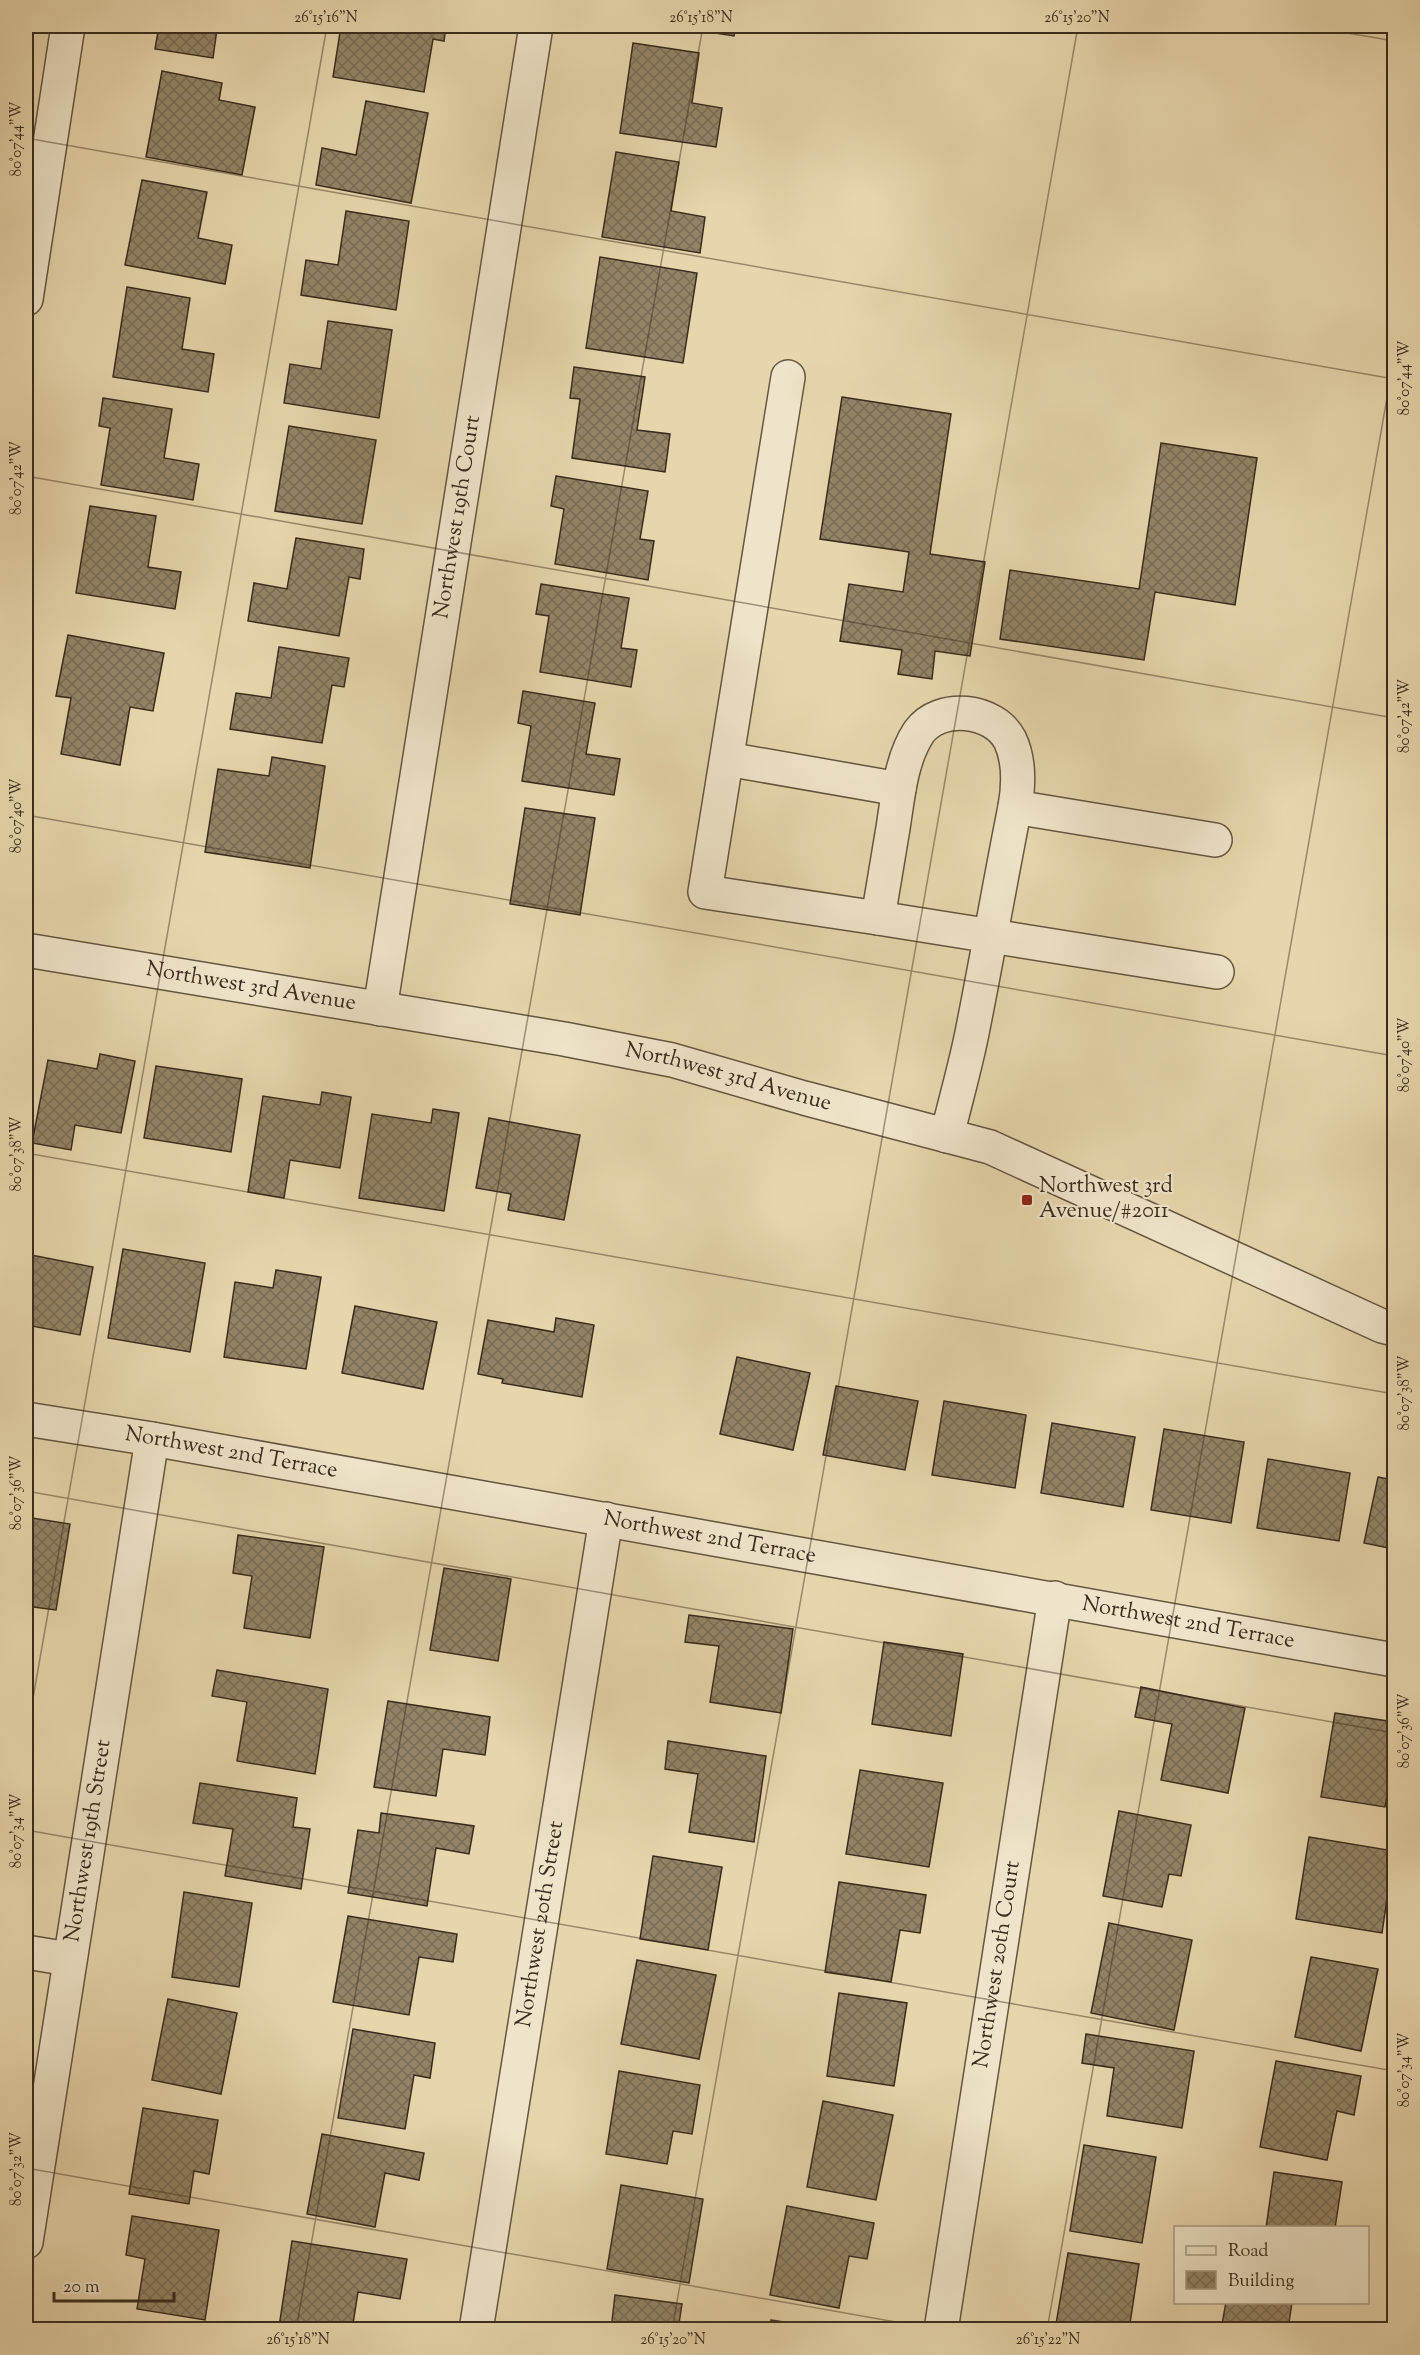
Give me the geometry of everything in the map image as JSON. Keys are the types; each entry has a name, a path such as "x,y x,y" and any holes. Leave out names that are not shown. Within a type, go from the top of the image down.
{"street":[{"path":"26,299 68,26"},
{"name":"Northwest 19th Court","path":"380,1009 536,26"},
{"path":"788,377 705,892 1217,972"},
{"path":"878,918 899,789 907,759 920,730 948,714 963,712 975,714 991,722 1009,738 1016,755 1018,789 972,1034 947,1136"},
{"path":"727,759 899,789"},
{"path":"1015,807 1215,840"},
{"name":"Northwest 3rd Avenue","path":"26,950 564,1039 672,1060 804,1098 990,1147 1382,1326 1395,1329"},
{"name":"Northwest 2nd Terrace","path":"26,1419 152,1439 1395,1660"},
{"name":"Northwest 19th Street","path":"26,2242 152,1439"},
{"name":"Northwest 20th Street","path":"476,2330 606,1519"},
{"name":"Northwest 20th Court","path":"940,2330 1055,1598"},
{"path":"26,1952 69,1959"}],"building":[{"path":"159,26 245,26 244,33 217,29 213,58 155,49"},
{"path":"341,26 446,26 444,41 433,39 424,92 333,77"},
{"path":"670,26 736,26 734,36"},
{"path":"633,43 699,53 692,103 722,108 716,147 620,133"},
{"path":"162,71 222,83 219,100 255,107 242,175 146,157"},
{"path":"366,101 428,113 411,203 316,185 322,148 356,155"},
{"path":"616,152 679,162 671,211 705,217 700,253 602,237"},
{"path":"142,180 207,192 198,238 232,245 225,284 125,265"},
{"path":"346,211 409,221 396,310 301,295 306,260 338,265"},
{"path":"600,257 697,273 683,363 586,348"},
{"path":"127,287 190,298 182,349 214,354 208,392 113,377"},
{"path":"328,321 392,330 379,418 284,403 290,364 321,369"},
{"path":"574,367 645,377 637,430 670,434 665,472 572,458 580,399 570,398"},
{"path":"842,397 951,414 930,554 985,562 970,656 935,651 932,679 898,674 902,650 840,641 849,584 903,592 909,552 820,539"},
{"path":"103,398 172,409 164,458 199,464 193,500 101,485 110,428 99,426"},
{"path":"289,426 376,440 362,524 275,511"},
{"path":"1161,443 1257,458 1235,605 1155,592 1144,660 1000,639 1010,570 1139,589"},
{"path":"556,476 648,491 640,539 654,541 648,580 555,564 564,509 551,506"},
{"path":"90,506 156,516 148,567 181,572 175,609 76,593"},
{"path":"296,538 364,549 360,579 349,577 339,636 248,621 254,583 287,589"},
{"path":"541,584 629,598 621,648 637,650 631,687 540,672 549,616 536,614"},
{"path":"68,635 164,653 153,711 130,707 120,765 61,754 71,698 56,696"},
{"path":"279,647 349,658 344,687 332,685 322,743 230,729 236,693 271,698"},
{"path":"523,691 595,703 586,754 620,759 614,795 522,781 531,726 518,723"},
{"path":"272,757 325,766 310,868 205,852 218,769 269,776"},
{"path":"525,808 595,818 580,915 510,904"},
{"path":"100,1054 135,1061 121,1133 75,1125 71,1150 32,1143 48,1060 97,1069"},
{"path":"156,1066 242,1079 231,1152 144,1138"},
{"path":"322,1092 351,1097 340,1168 290,1160 284,1198 248,1192 263,1096 320,1105"},
{"path":"433,1109 459,1113 444,1211 359,1198 372,1114 431,1123"},
{"path":"489,1118 580,1135 564,1220 508,1210 511,1194 476,1188"},
{"path":"123,1249 205,1263 190,1352 108,1338"},
{"path":"26,1254 93,1267 80,1335 26,1325"},
{"path":"276,1270 321,1277 306,1369 224,1357 235,1282 273,1288"},
{"path":"355,1306 437,1322 423,1389 342,1373"},
{"path":"556,1318 594,1325 582,1397 502,1383 503,1379 478,1374 488,1320 554,1332"},
{"path":"737,1357 810,1373 793,1450 720,1434"},
{"path":"836,1386 918,1401 905,1470 823,1455"},
{"path":"944,1401 1026,1415 1015,1488 932,1475"},
{"path":"1052,1423 1135,1437 1123,1507 1041,1493"},
{"path":"1164,1429 1244,1442 1231,1523 1151,1510"},
{"path":"1268,1459 1350,1473 1339,1541 1257,1528"},
{"path":"1378,1477 1394,1480 1394,1549 1364,1543"},
{"path":"32,1518 70,1524 56,1610 26,1606 26,1536 28,1537"},
{"path":"238,1535 324,1547 310,1638 244,1628 252,1576 233,1573"},
{"path":"444,1568 511,1579 498,1661 430,1650"},
{"path":"689,1615 793,1629 781,1713 710,1702 719,1646 685,1642"},
{"path":"884,1642 963,1654 951,1736 872,1724"},
{"path":"217,1670 328,1689 315,1774 237,1761 247,1702 212,1696"},
{"path":"1141,1687 1245,1708 1228,1793 1161,1780 1172,1724 1135,1717"},
{"path":"388,1701 490,1717 485,1755 443,1749 436,1796 374,1787"},
{"path":"1335,1713 1394,1722 1394,1766 1392,1766 1385,1807 1321,1797"},
{"path":"668,1741 766,1756 754,1842 689,1832 698,1774 665,1769"},
{"path":"860,1770 943,1783 929,1867 846,1854"},
{"path":"200,1783 297,1798 293,1827 310,1829 301,1889 225,1876 233,1829 193,1823"},
{"path":"1119,1811 1191,1825 1181,1876 1169,1874 1162,1907 1103,1896"},
{"path":"381,1813 474,1826 469,1854 436,1848 427,1906 348,1893 358,1830 379,1833"},
{"path":"1309,1837 1394,1851 1382,1933 1296,1919"},
{"path":"653,1856 722,1867 708,1950 640,1939"},
{"path":"839,1882 926,1895 920,1933 900,1930 891,1982 825,1972"},
{"path":"184,1892 252,1903 239,1987 172,1977"},
{"path":"348,1916 457,1934 453,1962 419,1957 409,2015 333,2002"},
{"path":"1109,1923 1192,1940 1174,2030 1091,2013"},
{"path":"1311,1957 1378,1969 1361,2051 1295,2037"},
{"path":"637,1960 716,1975 699,2059 621,2044"},
{"path":"839,1993 907,2003 894,2086 827,2076"},
{"path":"168,1999 237,2013 221,2094 152,2080"},
{"path":"353,2029 435,2043 430,2078 414,2075 405,2129 338,2118"},
{"path":"1086,2034 1194,2051 1182,2128 1107,2116 1114,2068 1082,2063"},
{"path":"1276,2061 1361,2076 1354,2115 1337,2111 1327,2160 1260,2147"},
{"path":"619,2071 700,2085 692,2134 673,2131 667,2164 606,2154"},
{"path":"823,2101 893,2115 876,2200 807,2187"},
{"path":"143,2108 218,2120 209,2174 194,2171 189,2204 129,2194"},
{"path":"322,2134 424,2153 419,2180 385,2173 375,2227 307,2214"},
{"path":"1084,2145 1156,2157 1142,2243 1070,2231"},
{"path":"1274,2172 1342,2182 1335,2226 1266,2226"},
{"path":"621,2185 703,2199 689,2283 607,2269"},
{"path":"787,2206 874,2223 867,2259 849,2256 839,2308 770,2295"},
{"path":"132,2216 219,2230 205,2320 137,2309 145,2259 126,2255"},
{"path":"292,2241 407,2259 400,2299 358,2292 352,2330 295,2330 279,2327"},
{"path":"1068,2253 1139,2264 1129,2330 1055,2330"},
{"path":"615,2295 682,2304 678,2330 611,2330"},
{"path":"1226,2304 1292,2304 1288,2330 1221,2330"},
{"path":"771,2320 823,2328 823,2330 770,2330"},
{"path":"120,2325 152,2330 119,2330"}],"place":[{"name":"Northwest 3rd Avenue/#2011","path":"1027,1200"}]}
